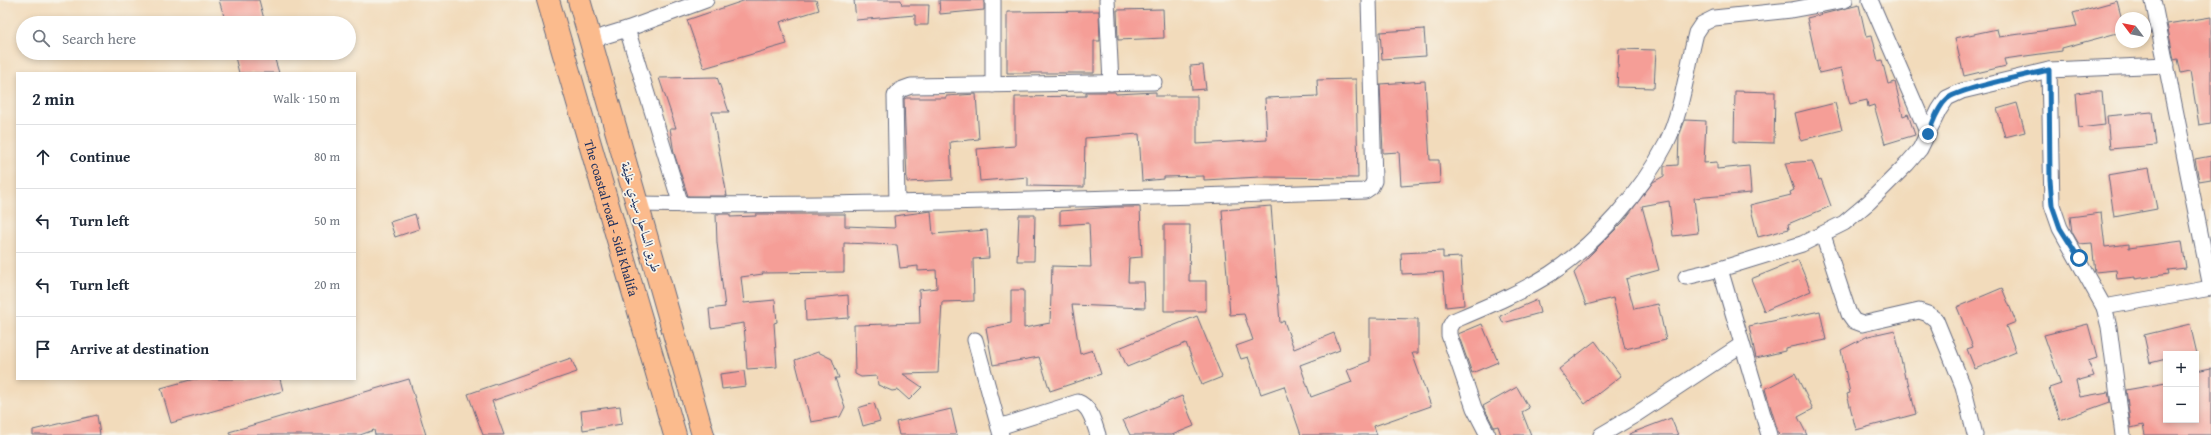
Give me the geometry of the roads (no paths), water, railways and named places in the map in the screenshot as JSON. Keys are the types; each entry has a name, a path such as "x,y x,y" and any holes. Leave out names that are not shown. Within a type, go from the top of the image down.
{"highway":[{"name":"The coastal road - Sidi Khalifa","path":"548,0 675,435"},
{"name":"طريق الساحل سيدي خليفة","path":"579,0 703,435"}],"street":[{"path":"591,40 627,29 706,0"},
{"path":"992,85 993,0"},
{"path":"1107,0 1111,83"},
{"path":"637,204 681,205 1179,197 1365,191 1372,187 1374,181 1369,0"},
{"path":"1488,435 1474,408 1449,335 1449,328 1453,321 1494,303 1551,273 1580,251 1620,211 1641,184 1666,144 1675,122 1696,33 1702,24 1714,18 1791,10 1845,0"},
{"path":"1870,0 1928,134"},
{"path":"2104,307 2211,287 2153,0"},
{"path":"627,29 681,205"},
{"path":"1686,277 1720,269 1823,235 1844,223 1869,202 1907,164 1920,149 1938,110 1947,98 1962,91 2049,70 2167,65"},
{"path":"2049,70 2050,180 2052,205 2060,228 2104,307 2109,327 2123,435"},
{"path":"897,202 895,96 900,90 911,86 1154,82"},
{"path":"1823,235 1849,314 1854,321 1862,324 1919,311 1928,314 1936,320 1963,386 1975,435"},
{"path":"1720,269 1741,345 1769,435"},
{"path":"975,340 1000,431 1078,402 1084,404 1088,410 1098,435"},
{"path":"1601,435 1635,415 1741,345"}]}
